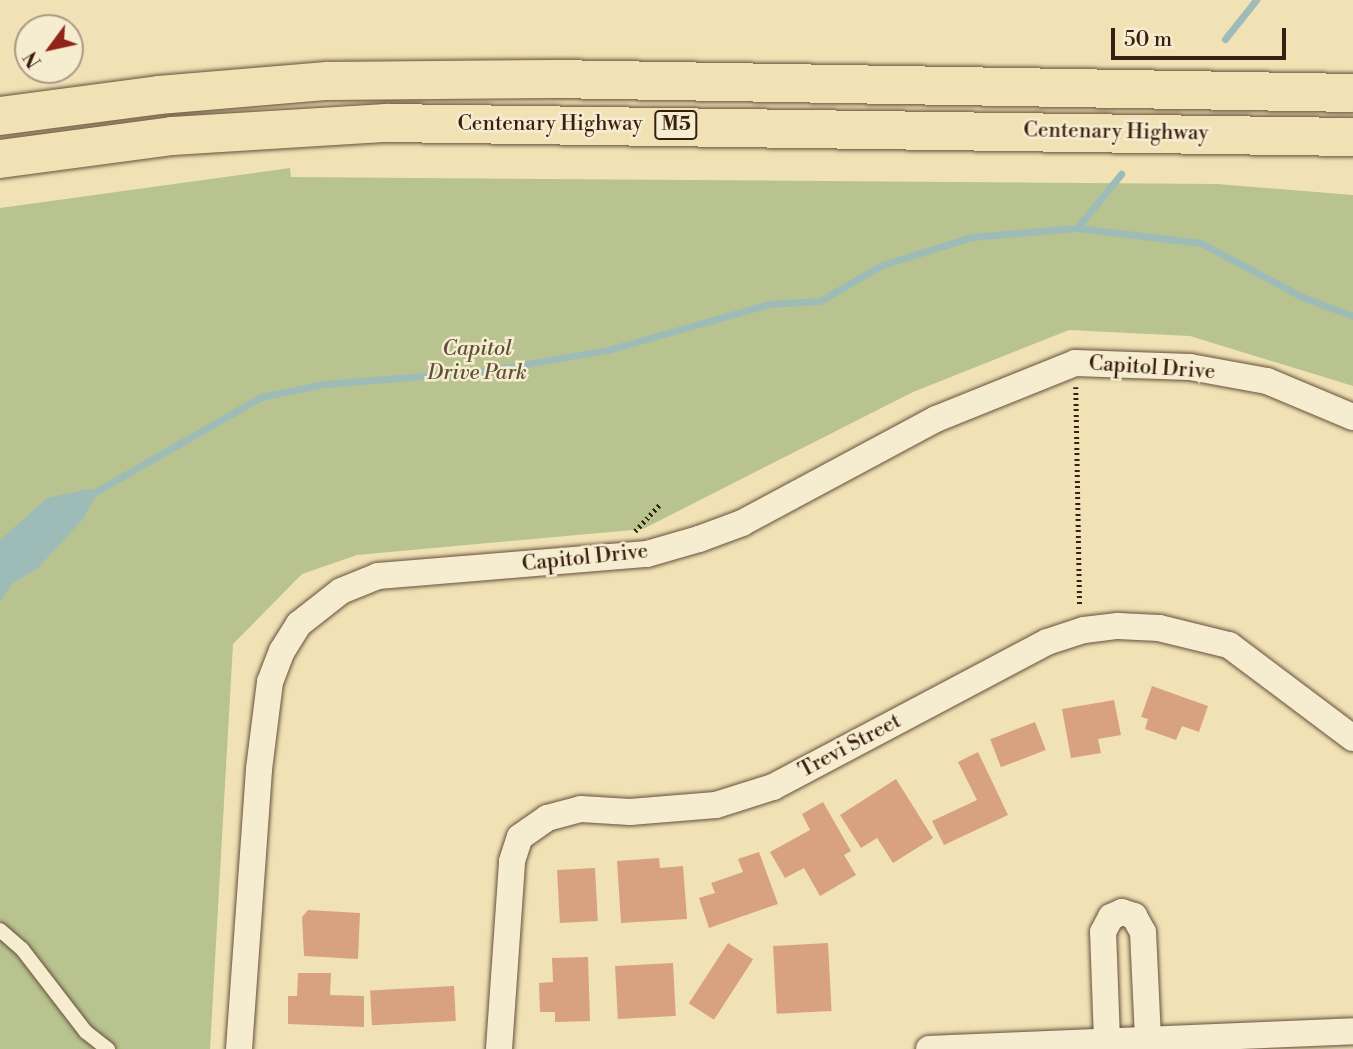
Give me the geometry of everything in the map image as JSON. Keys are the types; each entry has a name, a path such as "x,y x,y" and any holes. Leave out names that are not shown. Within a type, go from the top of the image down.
{"highway":[{"name":"Centenary Highway","path":"0,116 159,95 327,81 552,79 1353,93"},
{"name":"Centenary Highway","path":"0,159 184,135 387,123 1353,137"}],"street":[{"name":"Capitol Drive","path":"239,1049 259,769 270,682 282,651 316,607 341,591 378,576 647,554 699,539 742,523 936,419 1075,363 1190,367 1267,381 1353,417"},
{"name":"Trevi Street","path":"499,1049 512,861 520,837 547,818 581,808 630,812 716,805 773,787 1047,642 1106,627 1159,628 1229,645 1353,738"},
{"path":"1107,1040 1103,932 1111,917 1122,912 1134,916 1143,932 1148,1039"},
{"path":"929,1049 1353,1031"}],"lane":[{"path":"0,930 22,949 86,1032 108,1049"}],"path":[{"path":"1075,363 1080,614"},
{"path":"628,540 660,504"}],"green space":[{"name":"Capitol Drive Park","path":"290,168 291,177 1217,184 1353,195 1353,386 1190,336 1069,330 913,392 643,529 357,555 302,574 233,644 210,1049 0,1049 0,208"}],"water":[{"path":"88,489 98,491 84,518 37,569 13,583 0,602 0,540 47,498"}],"building":[{"path":"1152,686 1208,706 1199,732 1182,726 1176,740 1145,729 1148,719 1141,717"},
{"path":"1114,700 1121,735 1098,739 1101,753 1071,758 1062,709"},
{"path":"1035,722 1046,750 1001,767 990,739"},
{"path":"978,752 1008,815 944,845 932,821 977,800 958,762"},
{"path":"896,779 933,838 893,863 877,838 861,848 840,815"},
{"path":"823,802 851,851 844,855 856,875 820,896 804,868 785,878 770,852 810,830 802,814"},
{"path":"759,852 778,904 709,928 699,898 715,893 711,883 743,872 738,859"},
{"path":"659,858 660,868 683,866 687,919 621,923 617,861"},
{"path":"595,868 598,921 560,923 557,870"},
{"path":"308,910 360,913 358,959 304,956 302,917"},
{"path":"728,943 753,959 714,1020 689,1003"},
{"path":"828,943 832,1011 777,1014 773,946"},
{"path":"588,957 590,1021 555,1022 555,1012 540,1012 539,983 553,982 552,958"},
{"path":"673,963 676,1016 618,1019 615,966"},
{"path":"298,973 331,973 330,995 364,996 364,1027 288,1024 288,996 297,996"},
{"path":"454,986 456,1021 372,1025 370,990"}],"waterway":[{"path":"1225,39 1256,0"},
{"path":"1077,228 1121,174"},
{"path":"90,495 261,397 324,384 486,371 608,350 769,304 820,301 882,265 972,237 1077,228 1201,243 1302,297 1353,316"}]}
